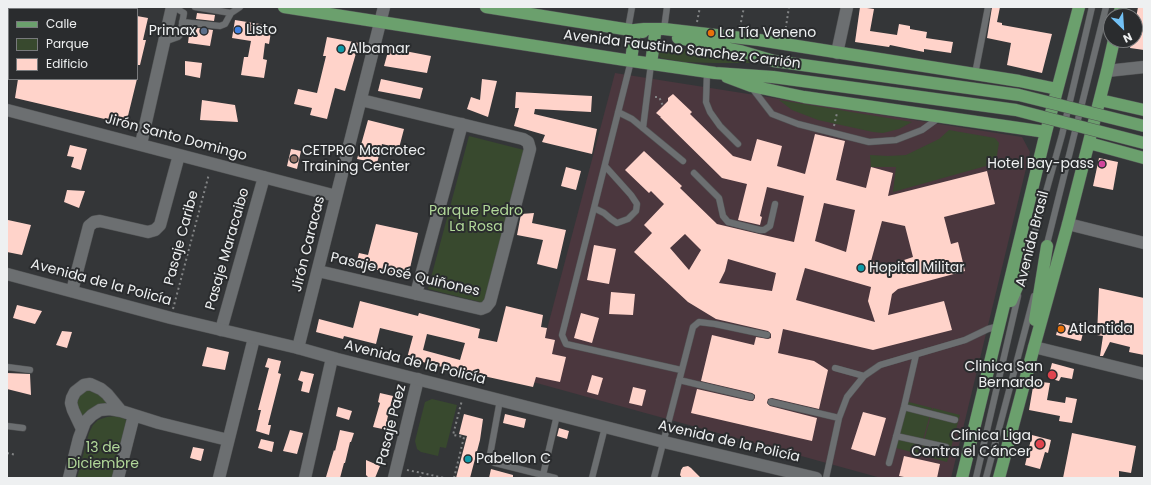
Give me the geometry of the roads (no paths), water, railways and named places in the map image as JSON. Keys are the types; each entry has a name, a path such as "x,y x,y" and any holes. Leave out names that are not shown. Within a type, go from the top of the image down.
{"main road":[{"name":"Avenida Faustino Sanchez Carrión","path":"284,7 651,64 711,72 773,77 1016,110 1144,143"},
{"name":"Avenida Faustino Sanchez Carrión","path":"486,7 632,30 644,29 660,31 774,61 1019,95 1144,126"},
{"name":"Avenida Brasil","path":"962,478 1046,132 1079,7"},
{"path":"631,61 632,30"},
{"path":"651,64 660,31 695,33 783,44 1018,81 1058,89"},
{"name":"Avenida Brasil","path":"999,478 1068,224 1112,48"},
{"path":"711,72 751,86 804,97 1046,132"},
{"path":"1100,100 1144,110"},
{"path":"1088,144 1144,158"},
{"path":"1034,347 1032,334 1047,246"},
{"path":"998,329 1023,273"}],"street":[{"path":"141,144 173,7"},
{"name":"Jirón Caracas","path":"298,348 384,7"},
{"path":"837,53 847,7"},
{"path":"1107,71 1144,67"},
{"path":"360,100 462,124 416,294"},
{"name":"Jirón Santo Domingo","path":"7,110 336,196"},
{"name":"Pasaje José Quiñones","path":"318,271 481,309 486,307 490,302 530,149 528,142 523,139 462,124"},
{"path":"72,291 90,226 94,222 100,221 148,232 155,230 160,225 179,154"},
{"name":"Pasaje Maracaibo","path":"221,330 264,177"},
{"path":"1068,224 1144,243"},
{"name":"Avenida de la Policía","path":"7,274 171,318 298,348 332,358 664,442 816,478"},
{"path":"219,478 254,338"},
{"path":"1034,347 1144,374"},
{"path":"306,478 332,358"},
{"name":"Pasaje Paez","path":"395,473 418,379"},
{"path":"82,429 72,410 71,403 75,392 84,385 90,384 101,389 122,411"},
{"path":"69,478 85,422 100,410 110,409 122,411 228,440"},
{"path":"118,478 134,415"}],"lane":[{"path":"173,7 184,13"},
{"path":"164,42 180,36 184,13 192,7"},
{"path":"195,7 231,13"},
{"path":"182,22 220,26 224,24 231,13 240,7"},
{"path":"632,7 632,30"},
{"path":"660,31 668,7"},
{"path":"975,74 988,7"},
{"name":"Avenida Brasil","path":"976,478 1023,273 1062,135 1092,7"},
{"name":"Avenida Brasil","path":"986,478 1047,246 1106,7"},
{"path":"631,61 562,335 566,344 681,370"},
{"path":"643,128 651,64"},
{"path":"711,72 706,102 710,112 720,126 738,144"},
{"path":"751,86 772,114 798,124 869,142 896,140 922,130 940,116"},
{"path":"618,112 632,119 683,162"},
{"path":"594,208 604,213 617,223 628,219 636,211 636,204 631,195 605,166"},
{"path":"694,173 719,198 723,216 728,222 764,230 770,226 775,204"},
{"path":"654,478 693,327 699,322 767,335"},
{"path":"826,478 839,418 847,397 864,376 880,366 965,340 988,329 998,329"},
{"path":"889,464 916,356"},
{"path":"7,367 30,370"},
{"path":"834,368 864,376"},
{"path":"679,380 752,397"},
{"path":"500,400 490,455 491,461 555,478"},
{"path":"771,402 839,418"},
{"path":"904,407 955,420"},
{"path":"543,475 557,415"},
{"path":"7,426 23,428"},
{"path":"592,478 605,427"},
{"path":"896,436 946,447"}],"place":[{"name":"Listo","path":"238,30"},
{"name":"Primax","path":"204,31"},
{"name":"La Tía Veneno","path":"711,33"},
{"name":"Albamar","path":"341,49"},
{"name":"CETPRO Macrotec Training Center","path":"294,159"},
{"name":"Hotel Bay-pass","path":"1102,164"},
{"name":"Hopital Militar","path":"861,268"},
{"name":"Atlantida","path":"1061,329"},
{"name":"Clinica San Bernardo","path":"1052,375"},
{"name":"Clínica Liga Contra el Cáncer","path":"1040,444"},
{"name":"Pabellon C","path":"468,459"}],"park label":[{"name":"Parque Pedro La Rosa","path":"476,220"},
{"name":"13 de Diciembre","path":"103,456"}]}
